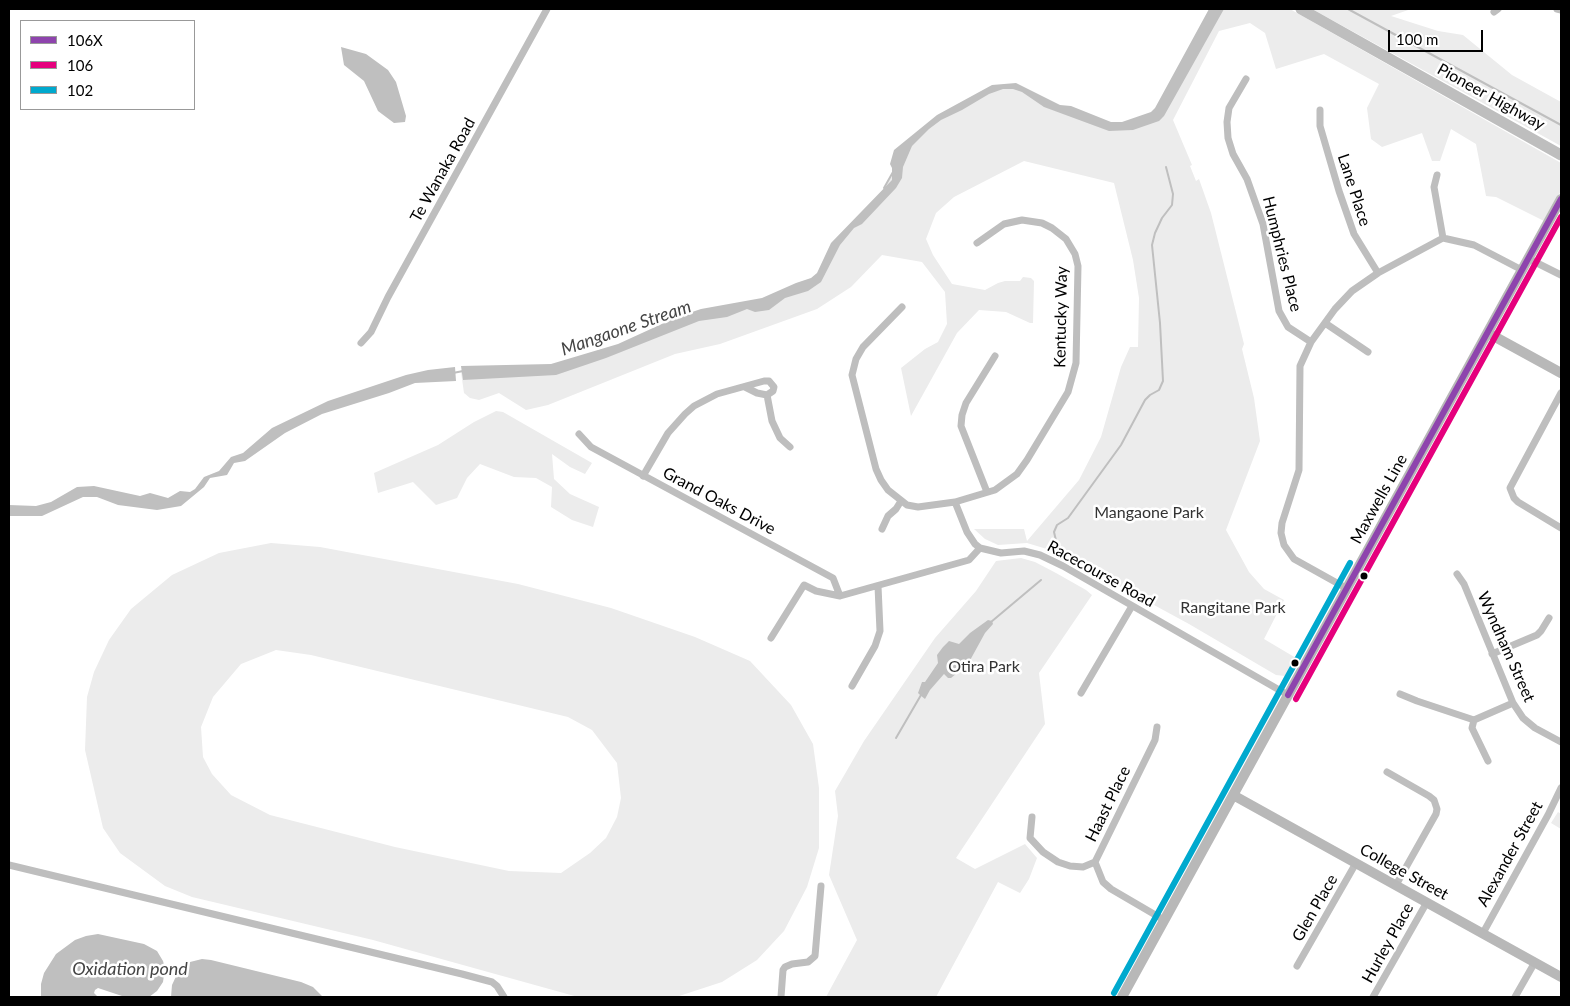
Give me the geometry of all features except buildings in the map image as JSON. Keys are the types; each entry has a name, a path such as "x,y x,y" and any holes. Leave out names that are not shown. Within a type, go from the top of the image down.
{"main road":[{"name":"Pioneer Highway","path":"1301,9 1561,155"},
{"name":"Maxwells Line","path":"1122,997 1561,199"},
{"path":"1488,333 1561,373"},
{"name":"College Street","path":"1233,795 1561,976"}],"street":[{"name":"Te Wanaka Road","path":"361,343 371,332 388,297 547,9"},
{"path":"1557,9 1561,10"},
{"name":"Humphries Place","path":"1246,79 1229,108 1227,122 1228,138 1233,154 1247,179 1263,224 1279,311 1288,327 1311,342"},
{"name":"Lane Place","path":"1320,110 1320,126 1354,234 1378,273"},
{"path":"1437,176 1434,187 1443,238"},
{"name":"Kentucky Way","path":"900,501 918,507 955,502 987,492 1006,483 1022,468 1068,392 1076,363 1078,278 1078,266 1071,246 1060,234 1042,223 1022,220 995,230 977,243"},
{"path":"1346,588 1294,559 1284,546 1281,533 1282,523 1299,470 1300,366 1311,342 1343,299 1378,273 1443,238 1474,244 1522,270"},
{"path":"1529,258 1561,275"},
{"path":"882,529 888,516 896,509 900,501 888,490 876,469 852,375 856,359 863,347 902,307"},
{"path":"1325,323 1368,352"},
{"path":"987,492 961,426 966,403 994,356"},
{"path":"644,476 668,432 684,414 699,403 717,394 745,387 769,381 774,387 773,391 767,395 757,393 745,387"},
{"path":"1561,393 1510,488 1518,502 1561,528"},
{"path":"767,395 772,422 780,438 790,447"},
{"name":"Grand Oaks Drive","path":"579,434 591,447 833,578 840,596"},
{"path":"771,638 804,585 816,591 840,596 970,560 980,548 967,532 955,502"},
{"name":"Racecourse Road","path":"980,548 992,552 1024,551 1040,555 1288,695"},
{"name":"Wyndham Street","path":"1457,574 1464,584 1513,703 1523,718 1535,728 1561,742"},
{"path":"852,686 878,639 880,631 878,586"},
{"path":"1081,693 1132,606"},
{"path":"1492,654 1537,635 1549,618"},
{"path":"1400,694 1474,720 1513,703"},
{"path":"1474,720 1472,728 1488,761"},
{"name":"Haast Place","path":"1157,727 1154,740 1095,862 1103,882 1111,890 1164,920"},
{"path":"1387,772 1429,796 1434,800 1437,809 1396,885"},
{"name":"Alexander Street","path":"1483,933 1561,788"},
{"path":"1032,817 1030,838 1043,852 1058,862 1070,866 1083,866 1095,862"},
{"name":"Glen Place","path":"1297,966 1356,863"},
{"path":"9,865 492,982 504,997"},
{"path":"781,997 783,970 785,967 808,962 815,956 821,886"},
{"name":"Hurley Place","path":"1373,997 1427,902"},
{"path":"1514,997 1535,962"}],"green space":[{"path":"1216,9 1290,9 1561,163 1561,191 1544,221 1496,197 1486,196 1476,144 1451,129 1440,161 1432,161 1422,133 1382,147 1371,139 1367,108 1379,84 1324,54 1276,69 1265,33 1250,23 1219,31 1173,120 1192,165 1190,166 1196,181 1199,179 1211,213 1244,344 1242,349 1254,398 1260,441 1226,530 1249,572 1264,589 1284,600 1264,639 1296,658 1285,676 1276,675 1189,624 1062,555 1027,543 998,545 985,539 974,529 1024,529 1027,541 1079,480 1101,437 1121,367 1130,347 1138,347 1139,298 1133,260 1114,183 1024,161 954,197 936,213 926,239 933,255 952,284 985,290 1005,281 1020,281 1023,277 1031,278 1034,281 1033,323 1006,312 979,310 957,333 911,416 901,368 925,349 938,342 947,324 945,292 922,262 882,255 851,287 817,309 720,344 675,354 548,405 526,410 499,393 479,400 470,398 464,393 461,372 562,364 757,302 815,278 834,244 881,194 903,156 929,125 960,105 1012,84 1105,124 1124,124 1155,114"},
{"path":"1312,9 1411,9 1391,16 1438,31 1463,35 1512,75 1561,102 1561,146"},
{"path":"496,411 503,412 592,463 585,474 570,467 552,454 554,479 570,494 599,507 593,527 572,520 551,507 552,487 536,478 514,477 480,464 467,478 457,498 436,505 413,482 378,493 374,473 438,445 474,422"},
{"path":"271,543 320,547 518,584 611,608 695,637 750,661 791,705 813,744 819,788 819,848 807,887 784,931 757,960 722,982 676,997 578,997 373,940 192,897 165,886 120,853 103,828 85,750 87,697 94,672 109,640 131,609 172,575 219,553","holes":["276,650 311,655 568,717 592,730 617,763 621,798 617,817 606,838 590,853 561,873 509,871 395,847 270,815 231,795 212,774 203,757 201,727 213,697 241,664"]},
{"name":"Otira Park","path":"1021,558 1035,562 1092,595 1039,673 1045,724 956,858 975,869 1025,844 1037,858 1029,879 1020,893 998,882 936,997 826,997 857,940 829,875 838,816 835,791 864,741 935,638 976,591 996,561"},
{"path":"1558,812 1561,814 1561,829 1551,823"}],"water":[{"path":"1209,9 1224,9 1164,116 1159,121 1133,130 1109,131 1044,107 1022,92 1013,89 1003,89 989,94 941,120 912,146 903,167 902,178 896,188 862,224 854,228 840,245 821,282 808,291 785,298 769,310 755,312 747,309 727,317 699,321 606,358 556,375 463,380 461,366 551,364 618,344 677,317 701,309 762,298 811,278 817,273 831,243 892,180 890,164 894,150 937,115 992,85 1016,83 1060,105 1071,106 1111,122 1122,122 1151,112 1155,108"},
{"path":"341,47 366,54 388,70 396,82 406,116 405,122 394,123 378,111 364,81 344,65"},
{"path":"455,367 456,381 415,383 322,414 285,433 245,461 234,463 227,475 210,478 204,487 181,506 157,510 118,505 97,497 83,497 42,516 9,516 9,505 36,506 51,502 77,487 94,486 140,496 150,493 168,498 180,491 190,492 195,489 204,477 219,471 231,457 243,453 272,428 328,401 406,375"},
{"path":"988,620 992,621 993,624 985,633 968,664 951,678 944,674 925,699 920,695 918,693 922,682 925,682 938,663 937,655 943,647 949,641 959,644"},
{"name":"Oxidation pond","path":"98,934 144,944 157,951 165,968 163,982 157,991 149,997 125,997 98,988 94,993 98,997 41,997 41,984 44,973 56,954 75,940"},
{"name":"Oxidation pond","path":"202,959 301,982 313,987 323,997 171,997 172,985 179,970 190,962"}],"waterway":[{"path":"1348,9 1561,125"},
{"path":"1058,549 1054,532 1057,525 1068,518 1121,445 1145,400 1159,390 1163,381 1160,323 1152,245 1162,218 1172,205 1173,194 1166,167"},
{"name":"Mangaone Stream","path":"884,188 893,172"},
{"name":"Mangaone Stream","path":"453,373 463,371"},
{"path":"991,622 1041,580"},
{"path":"896,738 921,695"}],"transit line":[{"name":"106X","path":"1288,695 1561,199"},
{"name":"106","path":"1296,699 1561,217"},
{"name":"102","path":"1114,993 1350,563"}],"park label":[{"name":"Mangaone Park","path":"1149,513"},
{"name":"Rangitane Park","path":"1233,608"}]}
